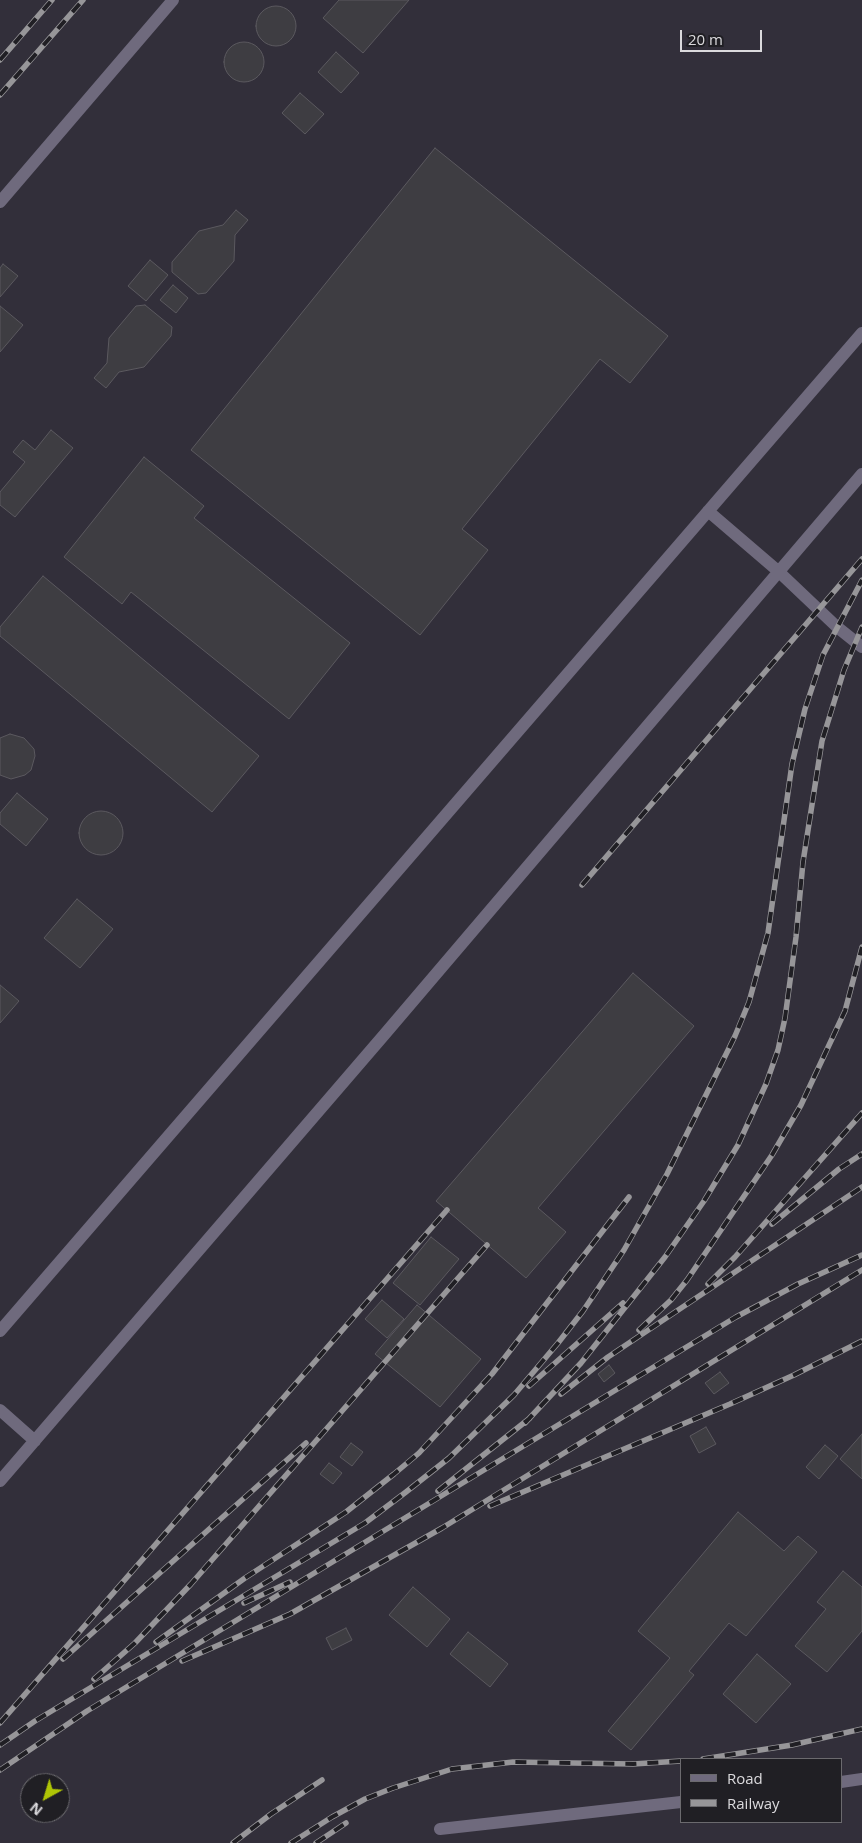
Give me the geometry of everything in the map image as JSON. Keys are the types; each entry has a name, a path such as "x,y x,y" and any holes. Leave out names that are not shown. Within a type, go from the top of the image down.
{"lane":[{"path":"0,202 173,0"},
{"path":"0,1331 862,333"},
{"path":"0,1480 384,1035 862,474"},
{"path":"708,511 837,627 862,647"},
{"path":"0,1410 35,1441"},
{"path":"842,1782 862,1779"},
{"path":"440,1829 680,1802"}],"shaded area":[{"path":"0,0 862,0 862,1843 0,1843"}],"building":[{"path":"339,0 409,0 363,53 323,18"},
{"path":"272,6 280,6 287,9 293,15 296,26 293,37 287,43 280,46 272,46 265,43 259,37 256,30 256,22 259,15 265,9"},
{"path":"248,42 255,45 261,51 264,62 263,70 255,79 248,82 240,82 233,79 225,70 224,58 227,51 236,43"},
{"path":"336,52 359,73 341,93 318,72"},
{"path":"300,93 324,114 305,134 282,113"},
{"path":"435,148 668,336 630,383 600,359 462,529 488,550 420,635 191,450"},
{"path":"236,210 248,220 235,235 234,261 206,293 198,294 172,272 172,262 199,231 223,225"},
{"path":"150,260 168,275 146,301 128,286"},
{"path":"3,264 18,276 0,297 0,268"},
{"path":"173,285 188,298 176,313 160,300"},
{"path":"145,305 172,327 171,336 144,367 119,372 106,388 94,378 107,363 109,338 136,306"},
{"path":"0,306 23,325 0,352"},
{"path":"51,430 73,448 15,517 0,505 0,492 25,462 13,452 23,440 35,450"},
{"path":"144,457 204,506 194,518 350,643 289,719 131,592 122,604 64,557"},
{"path":"43,576 259,756 212,812 0,636 0,627"},
{"path":"10,734 24,738 34,749 35,756 31,770 25,775 11,779 0,775 0,738"},
{"path":"17,793 48,819 26,846 0,824 0,813"},
{"path":"105,811 117,817 122,824 122,842 117,849 110,854 97,855 89,852 82,845 79,829 82,821 89,814"},
{"path":"77,899 113,929 80,968 44,938"},
{"path":"633,973 694,1026 538,1208 566,1232 526,1278 436,1201"},
{"path":"0,985 19,1001 0,1023"},
{"path":"431,1237 459,1259 420,1305 393,1283"},
{"path":"382,1300 404,1319 387,1338 365,1319"},
{"path":"417,1305 481,1359 440,1407 375,1354"},
{"path":"609,1365 615,1373 604,1382 598,1374"},
{"path":"720,1372 729,1383 714,1394 705,1383"},
{"path":"706,1427 716,1444 699,1453 690,1436"},
{"path":"862,1434 862,1479 840,1459"},
{"path":"351,1443 363,1452 352,1466 340,1457"},
{"path":"825,1445 838,1456 819,1479 806,1467"},
{"path":"329,1463 342,1473 333,1484 320,1474"},
{"path":"738,1512 784,1551 798,1536 817,1552 746,1636 729,1623 689,1671 694,1675 631,1750 608,1731 670,1658 638,1631"},
{"path":"843,1571 862,1587 862,1631 827,1672 795,1646 826,1609 817,1602"},
{"path":"413,1587 450,1619 427,1647 389,1615"},
{"path":"346,1628 352,1640 332,1650 326,1638"},
{"path":"468,1632 508,1664 490,1687 450,1654"},
{"path":"757,1654 791,1684 756,1723 723,1694"}],"railway":[{"path":"0,60 52,0"},
{"path":"0,95 83,0"},
{"path":"582,885 862,559"},
{"path":"0,1745 35,1721 365,1523 449,1458 514,1395 583,1311 624,1250 667,1174 735,1036 749,1002 768,933 792,764 805,709 823,655 862,580"},
{"path":"525,1423 581,1363 665,1257 704,1201 738,1145 766,1084 778,1050 785,1018 796,937 803,862 822,741 844,670 862,627"},
{"path":"639,1330 671,1300 687,1280 772,1155 801,1105 845,1011 862,947"},
{"path":"708,1284 735,1257 862,1113"},
{"path":"772,1224 839,1169 862,1154"},
{"path":"561,1394 608,1357 862,1187"},
{"path":"156,1642 245,1578 346,1512 419,1453 492,1374 629,1197"},
{"path":"0,1723 447,1210"},
{"path":"94,1679 135,1643 191,1584 487,1245"},
{"path":"0,1770 87,1711 736,1317 798,1284 862,1255"},
{"path":"182,1661 290,1614 442,1528 862,1270"},
{"path":"529,1386 623,1303"},
{"path":"490,1506 730,1404 862,1341"},
{"path":"438,1491 530,1418"},
{"path":"63,1659 306,1443"},
{"path":"244,1603 290,1582"},
{"path":"709,1758 792,1745 862,1729"},
{"path":"291,1843 365,1799 452,1769 513,1762 633,1764 680,1761"},
{"path":"233,1843 271,1814 322,1780"},
{"path":"316,1843 346,1823"}]}
